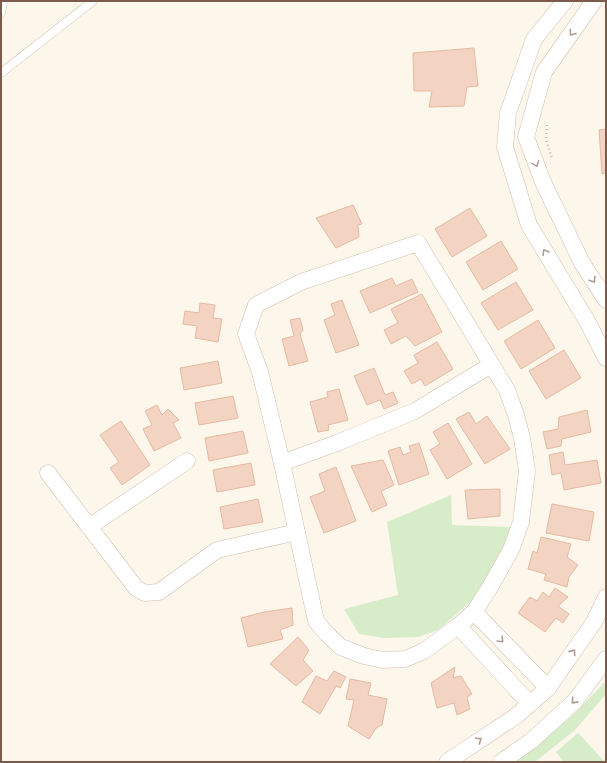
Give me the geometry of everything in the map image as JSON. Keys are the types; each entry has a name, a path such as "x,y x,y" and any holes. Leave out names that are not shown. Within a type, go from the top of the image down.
{"street":[{"path":"565,1 534,40 508,113 505,147 528,225 587,321 606,358"},
{"path":"594,1 544,72 526,138 543,182 582,263 606,300"},
{"path":"505,147 526,138"},
{"path":"418,243 491,366 507,390 522,438 527,471 521,522 511,550 474,612 424,651 405,659 383,660 364,656 341,647 316,621 282,463 260,372 246,334 256,305 301,282 418,243"},
{"path":"282,463 337,443 414,411 491,366"},
{"path":"89,527 187,461"},
{"path":"48,473 136,588 145,593 159,592 216,550 297,532"},
{"path":"447,762 516,716 548,688 594,622 606,597"},
{"path":"474,612 548,688"},
{"path":"458,626 530,704"},
{"path":"501,762 532,741 575,700 606,659"}],"lane":[{"path":"1,13 4,1"},
{"path":"1,72 93,1"}],"path":[{"path":"547,118 546,139 553,161"}],"green space":[{"path":"451,495 452,525 510,527 506,546 476,597 438,630 418,637 385,638 359,634 344,609 398,595 387,522"},
{"path":"606,681 606,694 575,730 535,762 514,762 531,750 574,714"},
{"path":"578,733 605,762 564,762 556,752"}],"building":[{"path":"474,48 478,86 467,87 464,106 429,107 432,91 414,91 413,53"},
{"path":"606,129 606,173 602,174 599,130"},
{"path":"353,205 362,224 358,225 359,237 336,248 316,218"},
{"path":"470,208 487,236 452,257 435,229"},
{"path":"501,241 518,269 483,290 466,262"},
{"path":"392,278 396,286 412,279 418,292 370,313 360,291"},
{"path":"516,282 533,310 498,330 481,303"},
{"path":"422,294 442,332 415,346 406,336 391,344 384,330 398,323 391,309"},
{"path":"342,300 359,345 336,353 324,320 335,315 331,304"},
{"path":"200,303 215,305 213,318 222,319 218,342 195,338 197,326 183,324 185,311 199,313"},
{"path":"300,318 303,330 300,334 308,361 289,366 282,339 294,336 290,320"},
{"path":"538,320 555,348 521,369 504,341"},
{"path":"437,342 453,369 425,386 421,379 412,384 404,371 418,363 414,355"},
{"path":"564,350 581,378 546,399 529,371"},
{"path":"218,361 222,383 184,390 180,368"},
{"path":"374,368 385,395 393,392 398,403 384,409 380,400 367,405 354,376"},
{"path":"339,389 348,420 328,425 329,430 318,432 310,402 328,397 327,392"},
{"path":"233,396 238,418 199,425 195,403"},
{"path":"157,405 162,415 168,409 179,420 173,423 181,438 154,451 143,429 152,425 145,411"},
{"path":"587,410 591,432 562,439 561,446 547,449 543,432 558,429 559,417"},
{"path":"469,412 476,424 487,416 510,449 485,464 456,419"},
{"path":"121,421 150,465 122,485 110,468 119,462 100,435"},
{"path":"448,423 472,464 447,479 430,450 440,444 433,432"},
{"path":"243,431 248,453 209,461 205,438"},
{"path":"419,443 429,474 399,485 388,451 400,447 403,455 411,452 409,446"},
{"path":"563,452 565,465 597,460 601,483 564,490 561,473 552,475 549,455"},
{"path":"383,460 394,485 381,491 387,505 372,512 351,466"},
{"path":"251,463 255,485 217,492 213,470"},
{"path":"336,467 356,521 324,533 310,497 325,491 319,474"},
{"path":"500,489 500,516 468,519 465,490"},
{"path":"258,499 263,522 224,529 220,507"},
{"path":"552,504 594,512 589,541 546,533"},
{"path":"541,537 571,544 567,557 578,565 569,577 567,587 544,580 546,574 528,569 533,551 537,553"},
{"path":"555,588 568,597 558,606 569,614 563,623 556,618 545,632 518,613 530,597 537,601 543,592 549,597"},
{"path":"292,608 293,625 280,630 283,639 248,647 241,618 264,612"},
{"path":"298,637 309,650 303,660 313,671 296,686 270,664"},
{"path":"455,667 453,678 461,676 472,694 467,697 470,709 457,715 454,703 437,708 431,683"},
{"path":"334,671 346,677 340,688 336,686 320,714 302,702 316,676 327,681"},
{"path":"350,679 371,683 368,695 387,699 382,725 376,728 369,739 348,726 354,700 346,699"}]}
